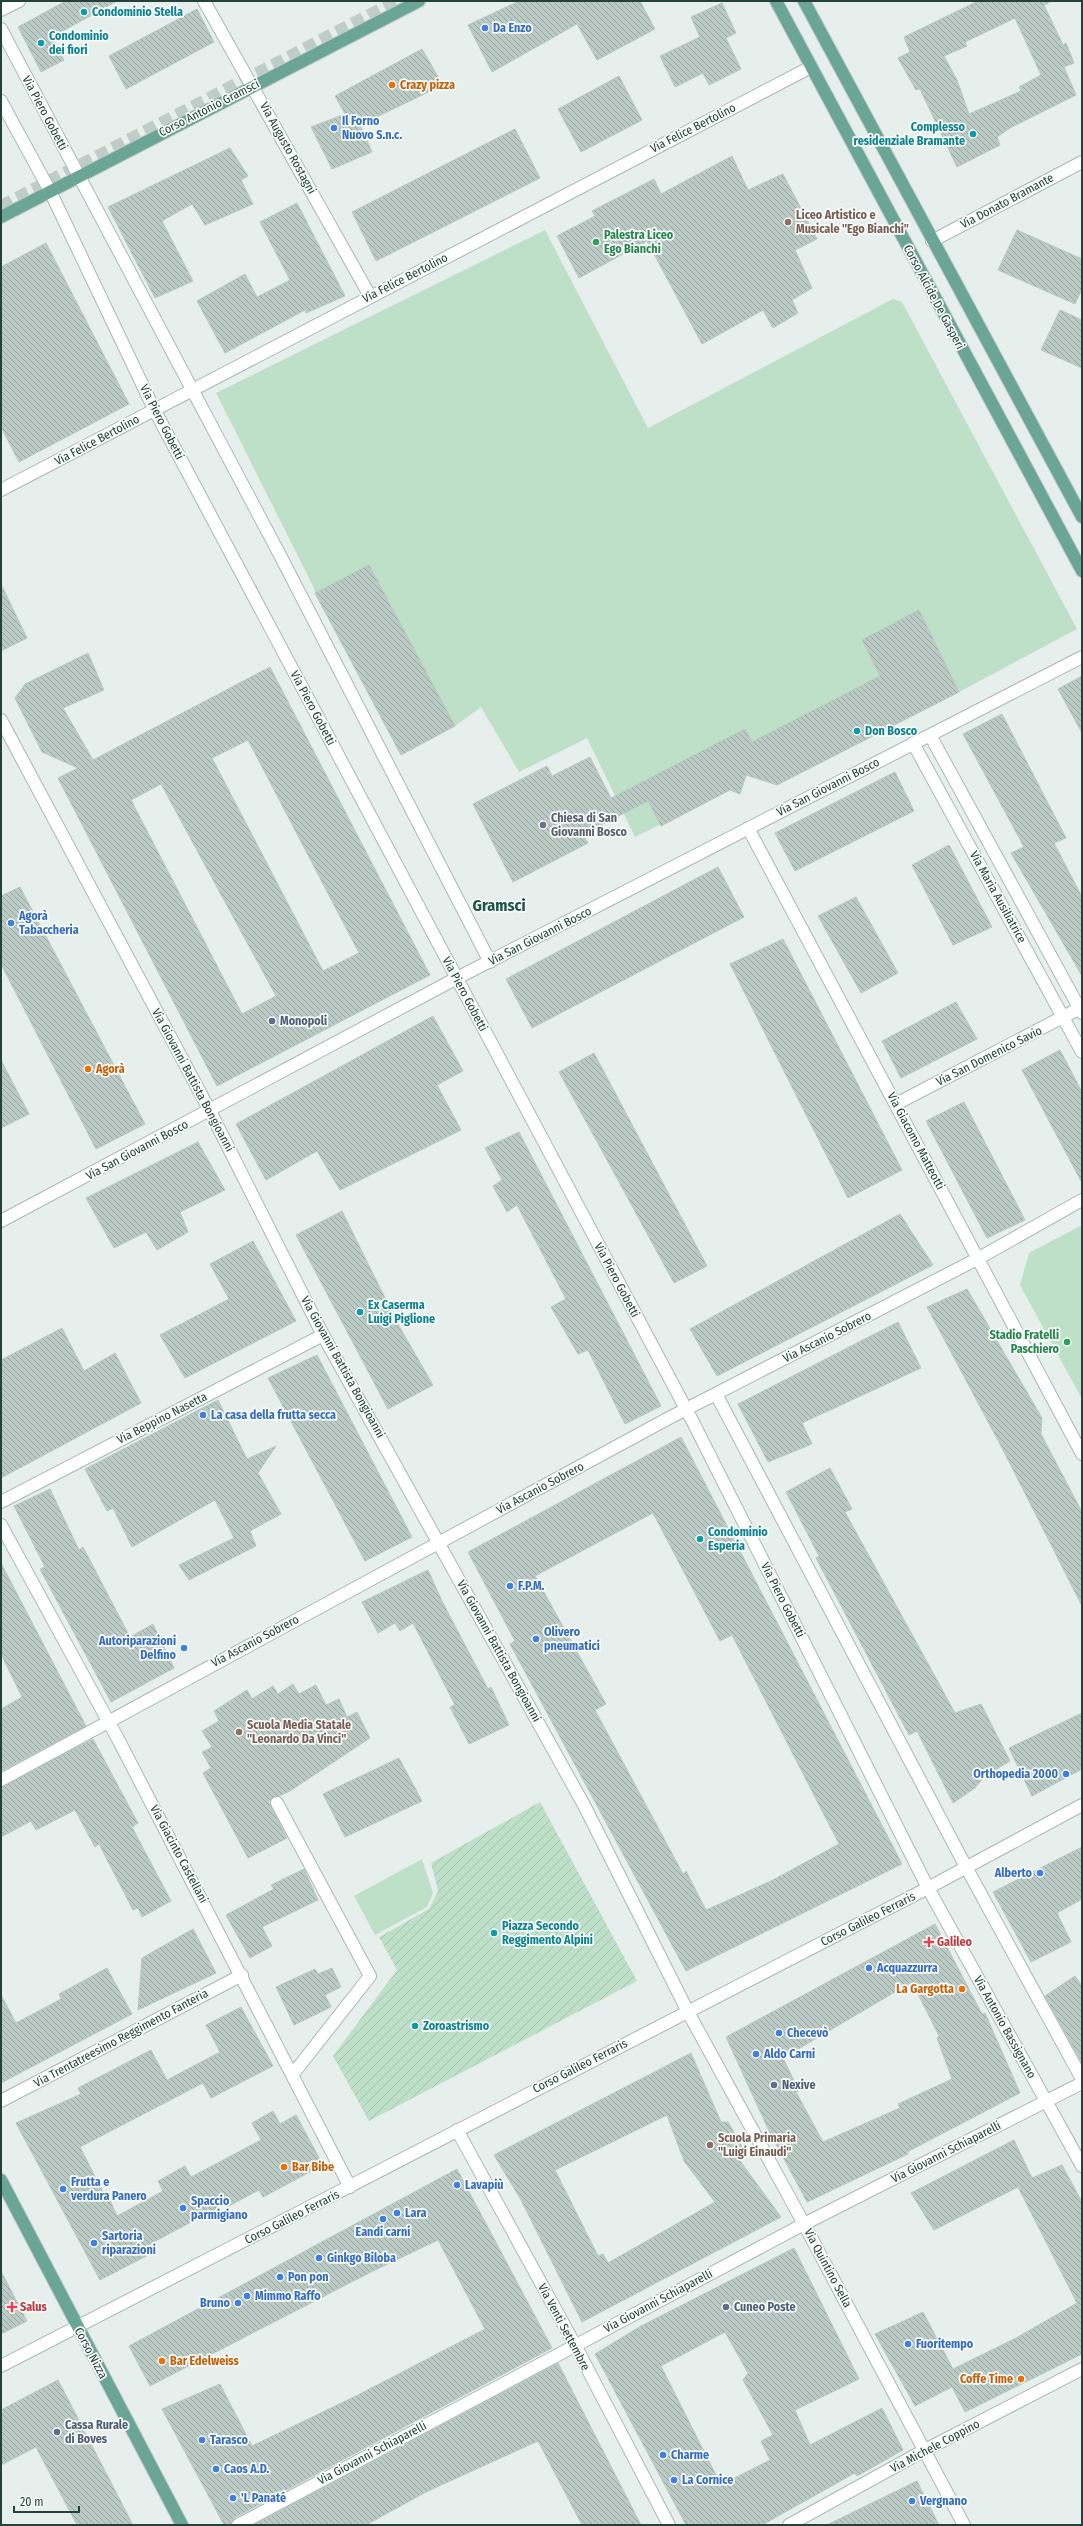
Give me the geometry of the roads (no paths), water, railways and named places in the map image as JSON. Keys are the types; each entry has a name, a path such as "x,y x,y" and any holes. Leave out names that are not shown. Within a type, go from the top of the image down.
{"main road":[{"name":"Corso Antonio Gramsci","path":"1,217 253,85 419,1"},
{"name":"Corso Alcide De Gasperi","path":"776,1 1082,571"},
{"name":"Corso Alcide De Gasperi","path":"804,1 1082,517"},
{"name":"Corso Nizza","path":"1,2180 76,2326 182,2525"}],"street":[{"path":"1,10 19,1"},
{"name":"Via Augusto Rostagni","path":"204,1 253,85 370,296"},
{"name":"Via Piero Gobetti","path":"1,29 193,389 490,962"},
{"name":"Via Felice Bertolino","path":"1,490 811,67"},
{"name":"Via Piero Gobetti","path":"1,101 50,191 154,410 686,1409 928,1888"},
{"name":"Via Donato Bramante","path":"932,241 1082,162"},
{"name":"Via San Giovanni Bosco","path":"1,1221 210,1111 456,978 490,962 1082,657"},
{"name":"Via Giovanni Battista Bongioanni","path":"1,720 210,1111 323,1335 440,1542 585,1807 688,2012"},
{"name":"Via Maria Ausiliatrice","path":"930,735 1081,1010"},
{"name":"Via Maria Ausiliatrice","path":"914,743 1082,1052"},
{"name":"Via Giacomo Matteotti","path":"748,828 979,1258 1082,1454"},
{"name":"Via San Domenico Savio","path":"896,1104 1064,1017 1081,1010"},
{"name":"Via Ascanio Sobrero","path":"1,1780 686,1409 979,1258 1082,1200"},
{"name":"Via Beppino Nasetta","path":"1,1502 323,1335"},
{"path":"716,1394 966,1867 1082,2079"},
{"name":"Via Giacinto Castellani","path":"1,1525 108,1721 242,1975 350,2187"},
{"path":"277,1803 370,1976 293,2074"},
{"name":"Corso Galileo Ferraris","path":"1,2366 928,1888 1082,1805"},
{"name":"Via Antonio Bassignano","path":"928,1888 1082,2166"},
{"name":"Via Trentatreesimo Reggimento Fanteria","path":"1,2101 242,1975"},
{"name":"Via Quintino Sella","path":"688,2012 804,2224 964,2525"},
{"name":"Via Giovanni Schiaparelli","path":"238,2525 804,2224 1082,2083"},
{"name":"Via Venti Settembre","path":"457,2130 575,2345 669,2525"},
{"name":"Via Michele Coppino","path":"789,2525 925,2450 1082,2369"}],"tunnel":[{"path":"1,206 396,1"}],"place":[{"name":"Condominio Stella","path":"84,12"},
{"name":"Da Enzo","path":"485,28"},
{"name":"Condominio dei fiori","path":"41,43"},
{"name":"Crazy pizza","path":"392,85"},
{"name":"Il Forno Nuovo S.n.c.","path":"334,128"},
{"name":"Complesso residenziale Bramante","path":"973,134"},
{"name":"Liceo Artistico e Musicale \"Ego Bianchi\"","path":"788,222"},
{"name":"Palestra Liceo Ego Bianchi","path":"596,242"},
{"name":"Don Bosco","path":"857,731"},
{"name":"Chiesa di San Giovanni Bosco","path":"543,825"},
{"name":"Agorà Tabaccheria","path":"11,923"},
{"name":"Monopoli","path":"272,1021"},
{"name":"Agorà","path":"88,1069"},
{"name":"Ex Caserma Luigi Piglione","path":"360,1312"},
{"name":"Stadio Fratelli Paschiero","path":"1067,1342"},
{"name":"La casa della frutta secca","path":"203,1415"},
{"name":"Condominio Esperia","path":"700,1539"},
{"name":"F.P.M.","path":"510,1586"},
{"name":"Olivero pneumatici","path":"536,1639"},
{"name":"Autoriparazioni Delfino","path":"184,1648"},
{"name":"Scuola Media Statale \"Leonardo Da Vinci\"","path":"239,1732"},
{"name":"Orthopedia 2000","path":"1066,1774"},
{"name":"Alberto","path":"1040,1873"},
{"name":"Piazza Secondo Reggimento Alpini","path":"494,1933"},
{"name":"Galileo","path":"929,1942"},
{"name":"Acquazzurra","path":"869,1968"},
{"name":"La Gargotta","path":"962,1989"},
{"name":"Zoroastrismo","path":"415,2026"},
{"name":"Checevò","path":"779,2033"},
{"name":"Aldo Carni","path":"756,2054"},
{"name":"Nexive","path":"774,2085"},
{"name":"Scuola Primaria \"Luigi Einaudi\"","path":"710,2145"},
{"name":"Bar Bibe","path":"284,2167"},
{"name":"Lavapiù","path":"457,2185"},
{"name":"Frutta e verdura Panero","path":"63,2189"},
{"name":"Spaccio parmigiano","path":"183,2208"},
{"name":"Lara","path":"397,2213"},
{"name":"Eandi carni","path":"383,2219"},
{"name":"Sartoria riparazioni","path":"94,2243"},
{"name":"Ginkgo Biloba","path":"319,2258"},
{"name":"Pon pon","path":"280,2277"},
{"name":"Mimmo Raffo","path":"247,2296"},
{"name":"Bruno","path":"238,2303"},
{"name":"Salus","path":"12,2307"},
{"name":"Cuneo Poste","path":"726,2307"},
{"name":"Fuoritempo","path":"908,2344"},
{"name":"Bar Edelweiss","path":"162,2361"},
{"name":"Coffe Time","path":"1021,2379"},
{"name":"Cassa Rurale di Boves","path":"57,2432"},
{"name":"Tarasco","path":"202,2440"},
{"name":"Charme","path":"663,2455"},
{"name":"Caos A.D.","path":"216,2469"},
{"name":"La Cornice","path":"674,2480"},
{"name":"'L Panaté","path":"233,2498"},
{"name":"Vergnano","path":"912,2501"}],"district":[{"name":"Gramsci","path":"499,905"}]}
